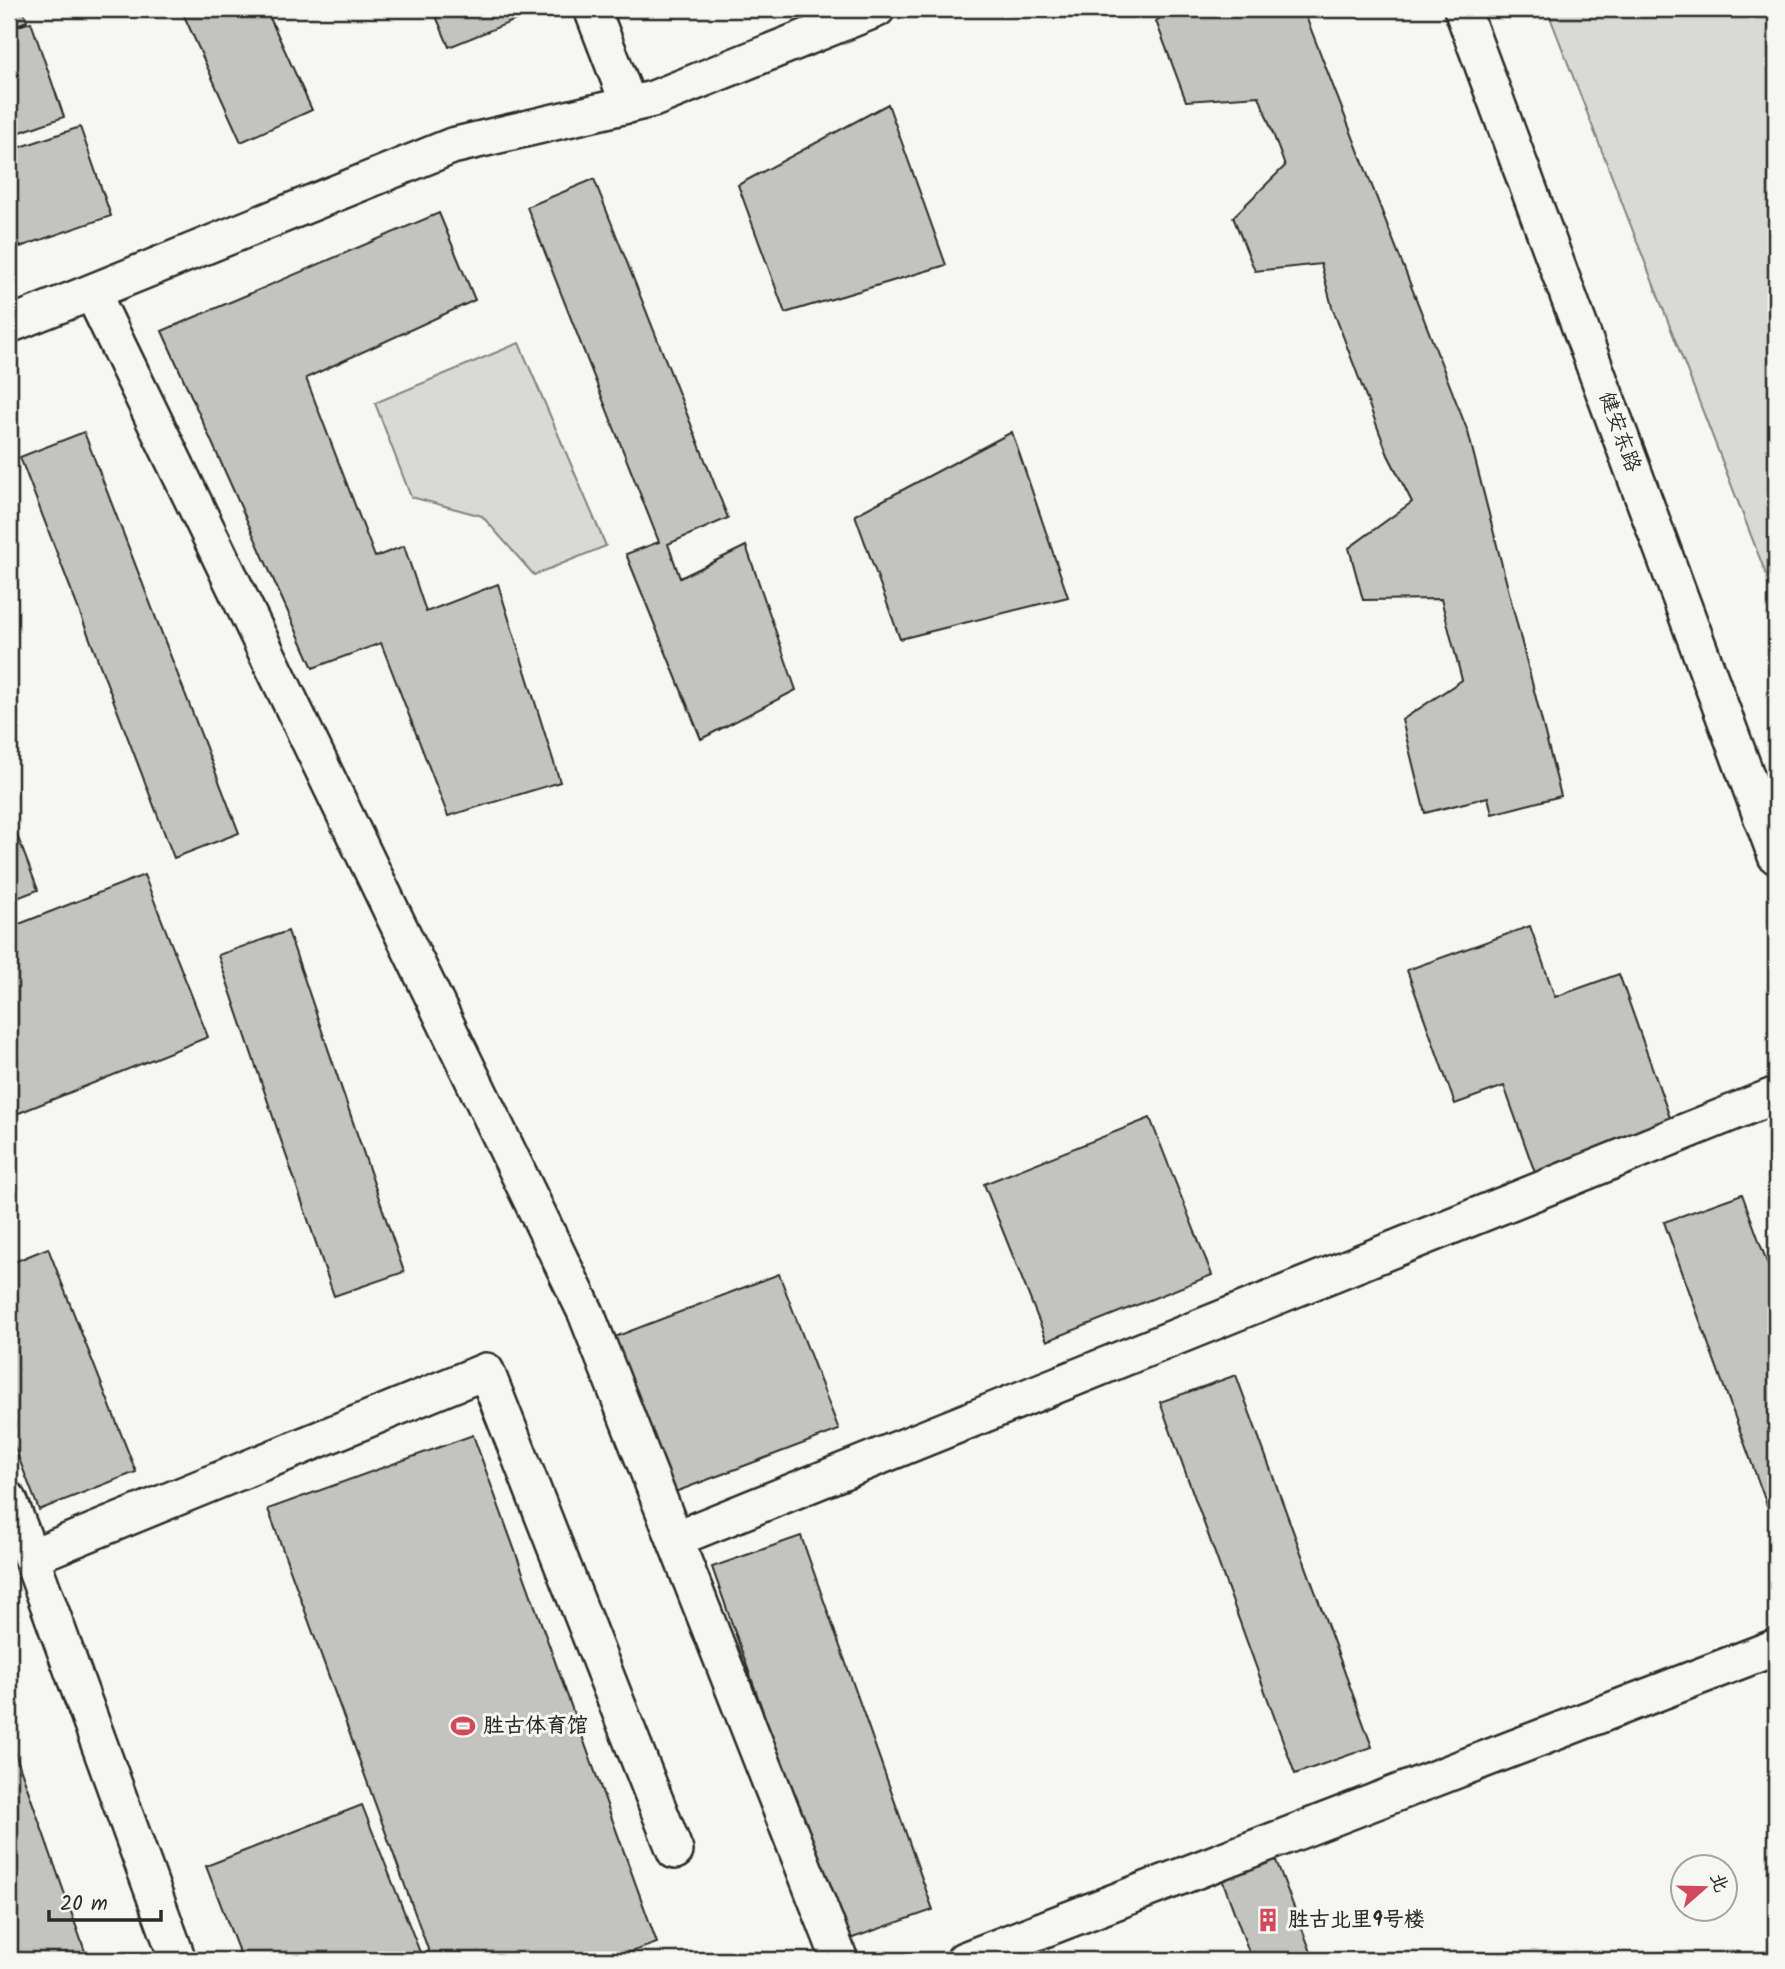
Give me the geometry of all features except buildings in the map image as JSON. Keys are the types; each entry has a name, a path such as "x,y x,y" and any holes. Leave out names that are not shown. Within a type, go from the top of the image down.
{"street":[{"path":"592,9 629,105"},
{"path":"9,325 452,146 653,99 877,9"},
{"name":"健安东路","path":"1462,9 1776,856"},
{"path":"92,292 586,1312 840,1960"},
{"path":"675,1539 1776,1095"},
{"path":"31,1557 486,1371 675,1851"},
{"path":"9,1500 178,1960"},
{"path":"964,1960 1776,1647"}],"shaded area":[{"path":"1547,9 1776,9 1776,600 1550,17"},
{"path":"519,343 606,546 534,575 482,516 411,497 375,403"}],"place":[{"name":"胜古体育馆","path":"463,1726"},
{"name":"胜古北里9号楼","path":"1268,1920"}]}
